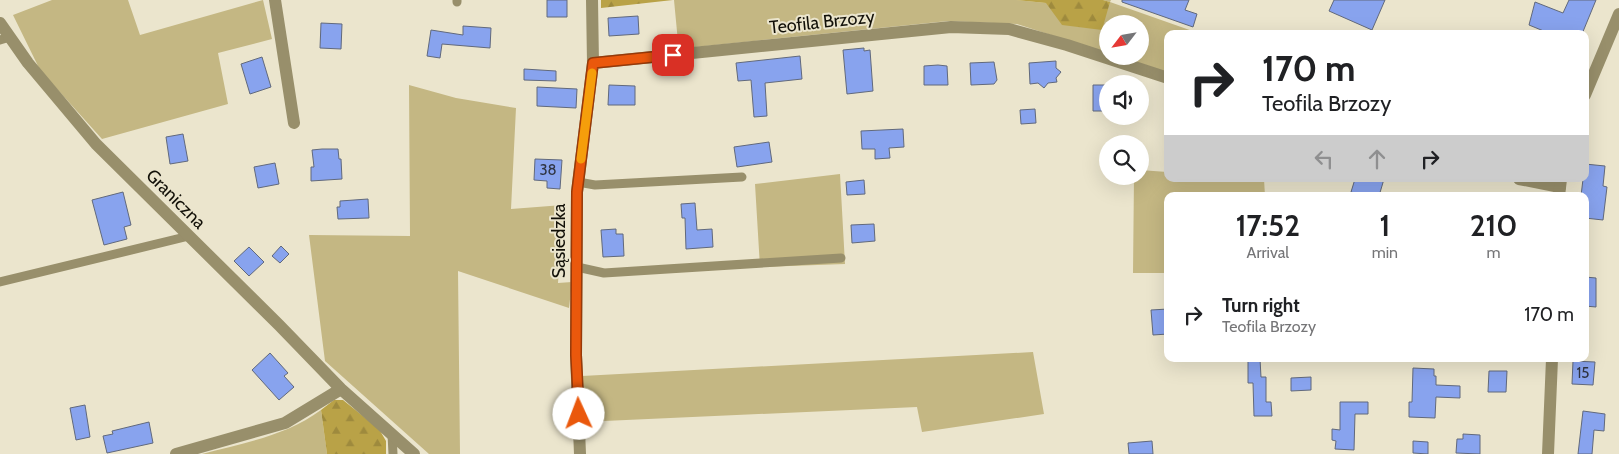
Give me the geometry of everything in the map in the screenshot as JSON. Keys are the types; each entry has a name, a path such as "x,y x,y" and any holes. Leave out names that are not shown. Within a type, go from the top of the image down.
{"street":[{"path":"275,0 294,123"},
{"name":"Sąsiedzka","path":"580,454 576,355 578,182 593,63 592,0"},
{"path":"1589,85 1619,14"},
{"name":"Graniczna","path":"0,23 5,38 96,144 341,389 414,454"},
{"name":"Teofila Brzozy","path":"593,63 951,27 1009,29 1067,45 1164,77"},
{"path":"1534,182 1560,187"},
{"path":"1548,454 1552,362"},
{"path":"176,454 286,423 341,389"}],"lane":[{"path":"578,182 595,184 742,177"},
{"path":"0,282 188,236"},
{"path":"577,267 604,273 841,258"},
{"path":"392,434 393,454"}],"shaded area":[{"path":"52,0 128,0 140,35 263,0 272,39 218,53 228,104 102,139 40,70 13,15"},
{"path":"674,0 1016,0 1046,3 1110,2 1147,15 1099,15 1099,50 1017,24 948,21 685,48 678,42"},
{"path":"1149,16 1190,30 1164,30 1164,72 1143,65 1149,65"},
{"path":"409,85 456,98 516,108 511,209 563,205 558,283 572,282 569,308 458,271 460,454 429,454 325,361 309,235 410,236"},
{"path":"1149,171 1164,172 1164,182 1264,182 1265,192 1164,192 1164,273 1133,273 1134,185 1149,185"},
{"path":"840,174 845,264 760,267 755,184"},
{"path":"1033,352 1044,414 922,432 917,407 582,422 582,376"},
{"path":"321,410 327,454 202,454 264,438 308,419"}],"green space":[{"path":"601,0 673,0 601,8"},
{"path":"1016,0 1103,0 1110,2 1106,15 1099,15 1099,30 1062,25 1046,3"},
{"path":"334,400 343,400 379,429 386,441 386,454 327,454 321,410"}],"building":[{"path":"547,0 567,0 567,17 547,17"},
{"path":"1122,0 1189,0 1185,10 1197,14 1193,27 1122,2"},
{"path":"1334,0 1385,0 1372,30 1329,11"},
{"path":"1569,0 1596,0 1584,30 1541,30 1529,25 1535,2 1563,13"},
{"path":"638,16 639,34 609,36 608,18"},
{"path":"321,23 342,24 341,49 320,48"},
{"path":"463,26 491,28 490,48 442,44 440,58 427,56 431,30 463,35"},
{"path":"864,48 864,51 870,50 873,91 847,94 843,50"},
{"path":"800,56 802,79 765,83 767,116 754,117 751,80 738,81 736,63"},
{"path":"262,57 271,87 250,94 241,64"},
{"path":"1056,61 1056,68 1061,72 1056,78 1057,82 1048,83 1044,88 1038,83 1030,84 1029,63"},
{"path":"994,62 997,80 994,84 971,85 970,63"},
{"path":"924,66 947,66 948,85 924,85"},
{"path":"524,69 556,71 556,81 524,80"},
{"path":"609,85 635,86 635,105 608,105"},
{"path":"1093,85 1099,85 1099,111 1093,111"},
{"path":"537,87 577,89 576,108 537,106"},
{"path":"1035,109 1036,123 1021,124 1020,110"},
{"path":"903,129 904,147 889,148 890,158 875,159 875,149 862,149 861,131"},
{"path":"183,134 188,161 170,164 166,137"},
{"path":"769,142 772,162 737,167 734,147"},
{"path":"338,149 339,159 341,159 342,179 311,181 311,167 314,167 312,150"},
{"path":"535,159 562,160 560,189 547,188 547,181 534,180"},
{"path":"275,163 279,184 258,188 254,167"},
{"path":"1589,164 1605,166 1603,186 1607,187 1603,220 1589,218 1589,192 1581,192 1583,182 1589,182"},
{"path":"864,180 865,194 847,195 846,182"},
{"path":"1354,182 1383,182 1380,192 1351,192"},
{"path":"123,192 131,225 124,227 127,239 104,245 92,200"},
{"path":"368,199 369,218 338,219 337,207 340,207 340,201"},
{"path":"695,203 697,230 712,229 713,247 686,249 685,218 682,218 681,204"},
{"path":"874,224 875,241 852,243 851,225"},
{"path":"616,229 616,234 623,234 624,256 603,257 601,230"},
{"path":"281,246 289,254 280,263 272,256"},
{"path":"249,247 264,262 249,276 234,261"},
{"path":"1589,277 1596,278 1596,307 1589,306"},
{"path":"1164,309 1164,334 1153,335 1151,310"},
{"path":"270,353 288,373 284,376 294,387 279,400 252,370"},
{"path":"1248,362 1260,362 1261,377 1266,377 1266,402 1271,402 1272,416 1254,416 1253,383 1248,383"},
{"path":"1573,362 1595,362 1593,385 1572,384"},
{"path":"1413,368 1434,369 1436,385 1460,386 1460,398 1436,397 1435,418 1409,417 1409,402 1412,402"},
{"path":"1489,371 1507,371 1506,392 1488,392"},
{"path":"1311,377 1311,390 1291,391 1291,378"},
{"path":"1340,402 1368,402 1368,414 1355,414 1354,450 1335,449 1336,441 1332,440 1332,429 1340,430"},
{"path":"85,405 90,437 76,440 70,408"},
{"path":"1583,411 1605,414 1604,431 1594,430 1592,454 1578,454"},
{"path":"149,422 153,443 107,453 103,436 113,434 112,431"},
{"path":"1463,434 1480,435 1480,454 1456,453 1457,439 1463,439"},
{"path":"1152,441 1153,454 1129,454 1128,443"},
{"path":"1413,441 1428,442 1428,454 1413,453"}],"slow traffic":[{"path":"581,159 592,73"}],"route":[{"path":"579,414 576,355 577,192 593,63 673,55"}]}
